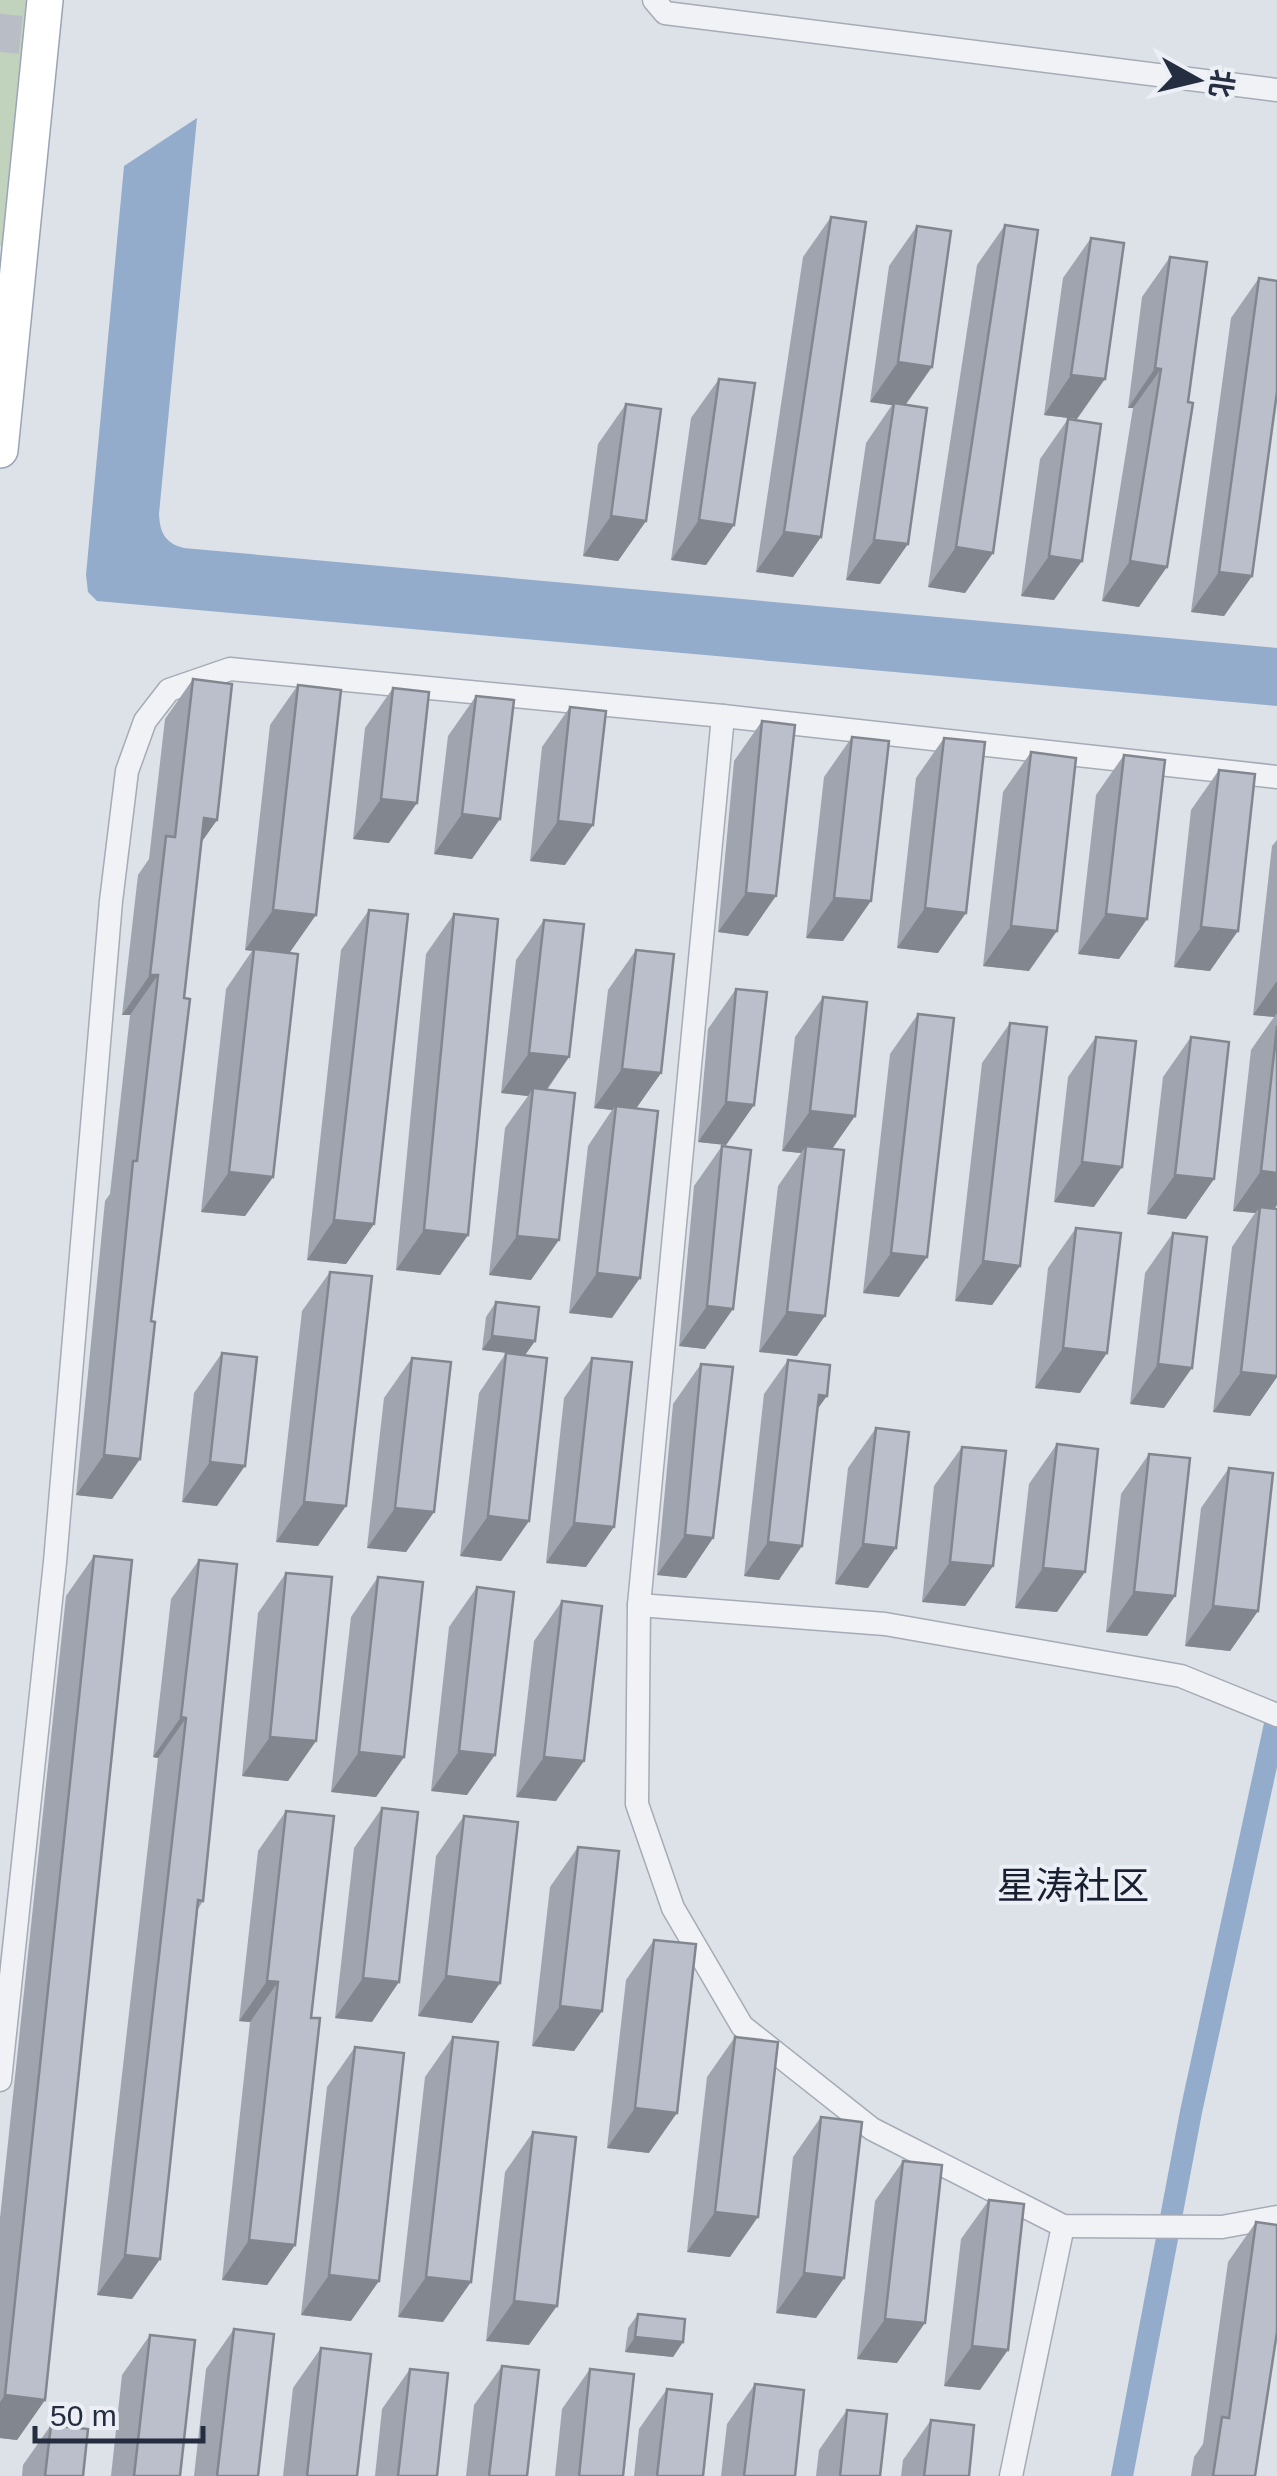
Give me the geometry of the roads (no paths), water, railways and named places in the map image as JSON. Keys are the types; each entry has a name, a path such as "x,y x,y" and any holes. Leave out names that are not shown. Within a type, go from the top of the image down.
{"main road":[{"path":"0,450 45,0"},
{"path":"40,40 60,0"},
{"path":"0,259 16,291"}],"street":[{"path":"654,0 665,13 1277,90"},
{"path":"0,2080 56,1562 111,902 127,772 145,721 169,690 230,669 723,716 1277,777"},
{"path":"723,716 639,1605 636,1804 673,1908 742,2026 872,2129 1064,2226 1195,2227 1277,2217"},
{"path":"639,1605 885,1624 1181,1676 1277,1715"},
{"path":"1011,2476 1064,2226"}],"water":[{"path":"197,118 159,514 162,532 172,543 184,548 1277,648 1277,706 97,601 88,592 86,575 124,166"}],"waterway":[{"path":"1122,2476 1191,2112 1277,1715"}],"tunnel":[{"path":"0,52 5,0"}],"district":[{"name":"星涛社区","path":"1073,1886"}]}
